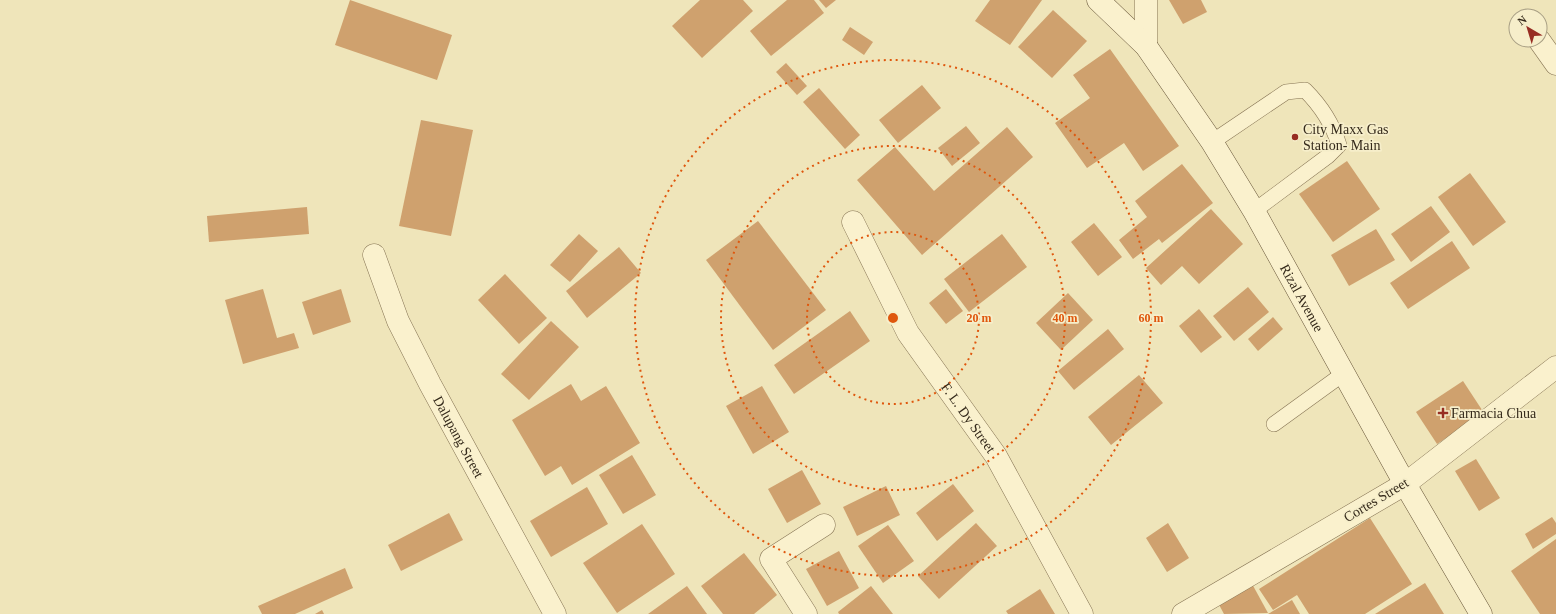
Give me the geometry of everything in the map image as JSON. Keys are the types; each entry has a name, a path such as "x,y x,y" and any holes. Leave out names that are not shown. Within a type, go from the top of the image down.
{"street":[{"name":"Rizal Avenue","path":"1098,0 1146,46 1212,142 1254,211 1343,374 1481,614"},
{"path":"1146,0 1146,46"},
{"path":"1545,48 1556,64"},
{"name":"F. L. Dy Street","path":"854,222 908,333 996,456 1082,614"},
{"name":"Dalupang Street","path":"374,255 398,321 430,384 555,614"},
{"name":"Cortes Street","path":"1183,614 1405,484 1556,366"},
{"path":"806,614 771,559 824,526"}],"lane":[{"path":"1212,142 1286,92 1305,90 1314,98 1322,111 1336,135 1339,145 1328,156 1254,211"},
{"path":"1274,424 1343,374"}],"building":[{"path":"350,0 452,35 437,80 335,45"},
{"path":"700,0 743,0 753,11 702,58 672,26"},
{"path":"787,0 814,0 824,13 771,56 750,31"},
{"path":"819,0 836,0 826,8"},
{"path":"990,0 1042,0 1010,45 975,21"},
{"path":"1169,0 1201,0 1207,12 1183,24"},
{"path":"1053,10 1087,41 1052,78 1018,47"},
{"path":"850,27 873,42 864,55 842,40"},
{"path":"1110,49 1179,146 1143,171 1124,143 1087,168 1055,123 1090,98 1073,75"},
{"path":"786,63 807,86 797,95 776,72"},
{"path":"922,85 941,108 898,143 879,120"},
{"path":"819,88 860,135 845,149 803,102"},
{"path":"421,120 473,130 451,236 399,226"},
{"path":"966,126 980,143 952,166 938,148"},
{"path":"1007,127 1033,157 922,255 857,180 895,147 934,191"},
{"path":"1347,161 1380,209 1333,242 1299,194"},
{"path":"1182,164 1213,203 1162,243 1159,239 1133,259 1119,240 1147,217 1135,201"},
{"path":"1470,173 1506,222 1473,246 1438,197"},
{"path":"1431,206 1450,232 1411,262 1391,234"},
{"path":"307,207 309,234 209,242 207,216"},
{"path":"1211,209 1243,244 1199,284 1182,266 1161,285 1146,268"},
{"path":"758,221 826,310 773,350 706,260"},
{"path":"1094,223 1122,257 1098,276 1071,242"},
{"path":"1376,229 1395,260 1349,286 1331,255"},
{"path":"579,234 598,251 570,282 550,265"},
{"path":"1002,234 1027,267 969,312 944,279"},
{"path":"1452,241 1470,268 1408,309 1390,283"},
{"path":"619,247 641,273 587,318 566,291"},
{"path":"505,274 547,318 519,344 478,300"},
{"path":"1248,287 1269,312 1234,341 1213,316"},
{"path":"263,289 277,338 294,333 299,348 243,364 225,300"},
{"path":"341,289 351,322 313,335 302,302"},
{"path":"946,289 963,311 946,324 929,303"},
{"path":"1068,293 1093,320 1061,350 1036,323"},
{"path":"1199,309 1222,337 1201,353 1179,326"},
{"path":"850,311 870,341 794,394 774,365"},
{"path":"1273,317 1283,329 1258,351 1248,339"},
{"path":"551,321 579,347 529,400 501,374"},
{"path":"1108,329 1124,349 1074,390 1058,371"},
{"path":"1139,375 1163,403 1111,445 1088,417"},
{"path":"1463,381 1484,413 1437,444 1416,412"},
{"path":"571,384 581,401 606,386 640,443 572,485 561,466 545,476 512,420"},
{"path":"762,386 789,432 753,454 726,406"},
{"path":"632,455 656,495 623,514 599,475"},
{"path":"1476,459 1500,498 1479,511 1455,471"},
{"path":"802,470 821,504 787,523 768,489"},
{"path":"953,484 974,511 937,541 916,513"},
{"path":"886,486 900,515 857,536 843,507"},
{"path":"587,487 608,524 551,557 530,521"},
{"path":"449,513 463,540 401,571 388,545"},
{"path":"1552,517 1556,523 1556,534 1533,549 1525,534"},
{"path":"1370,518 1412,584 1365,614 1309,614 1297,595 1273,610 1259,589"},
{"path":"976,523 997,546 939,599 918,576"},
{"path":"1168,523 1189,558 1167,572 1146,538"},
{"path":"642,524 675,574 617,613 583,563"},
{"path":"888,525 914,561 883,583 858,546"},
{"path":"1556,539 1556,614 1540,614 1511,571"},
{"path":"839,551 859,588 827,606 806,569"},
{"path":"744,553 777,595 754,614 723,614 701,586"},
{"path":"345,568 353,588 295,614 262,614 258,606"},
{"path":"1251,582 1268,613 1224,614 1217,601"},
{"path":"1425,583 1444,614 1375,614"},
{"path":"687,586 707,614 648,614"},
{"path":"871,586 893,614 839,614 838,612"},
{"path":"1040,589 1055,614 1008,614 1006,611"},
{"path":"1292,600 1300,614 1268,614"},
{"path":"322,610 324,614 315,614"}],"place":[{"name":"City Maxx Gas Station- Main","path":"1295,137"},
{"name":"Farmacia Chua","path":"1443,413"}]}
